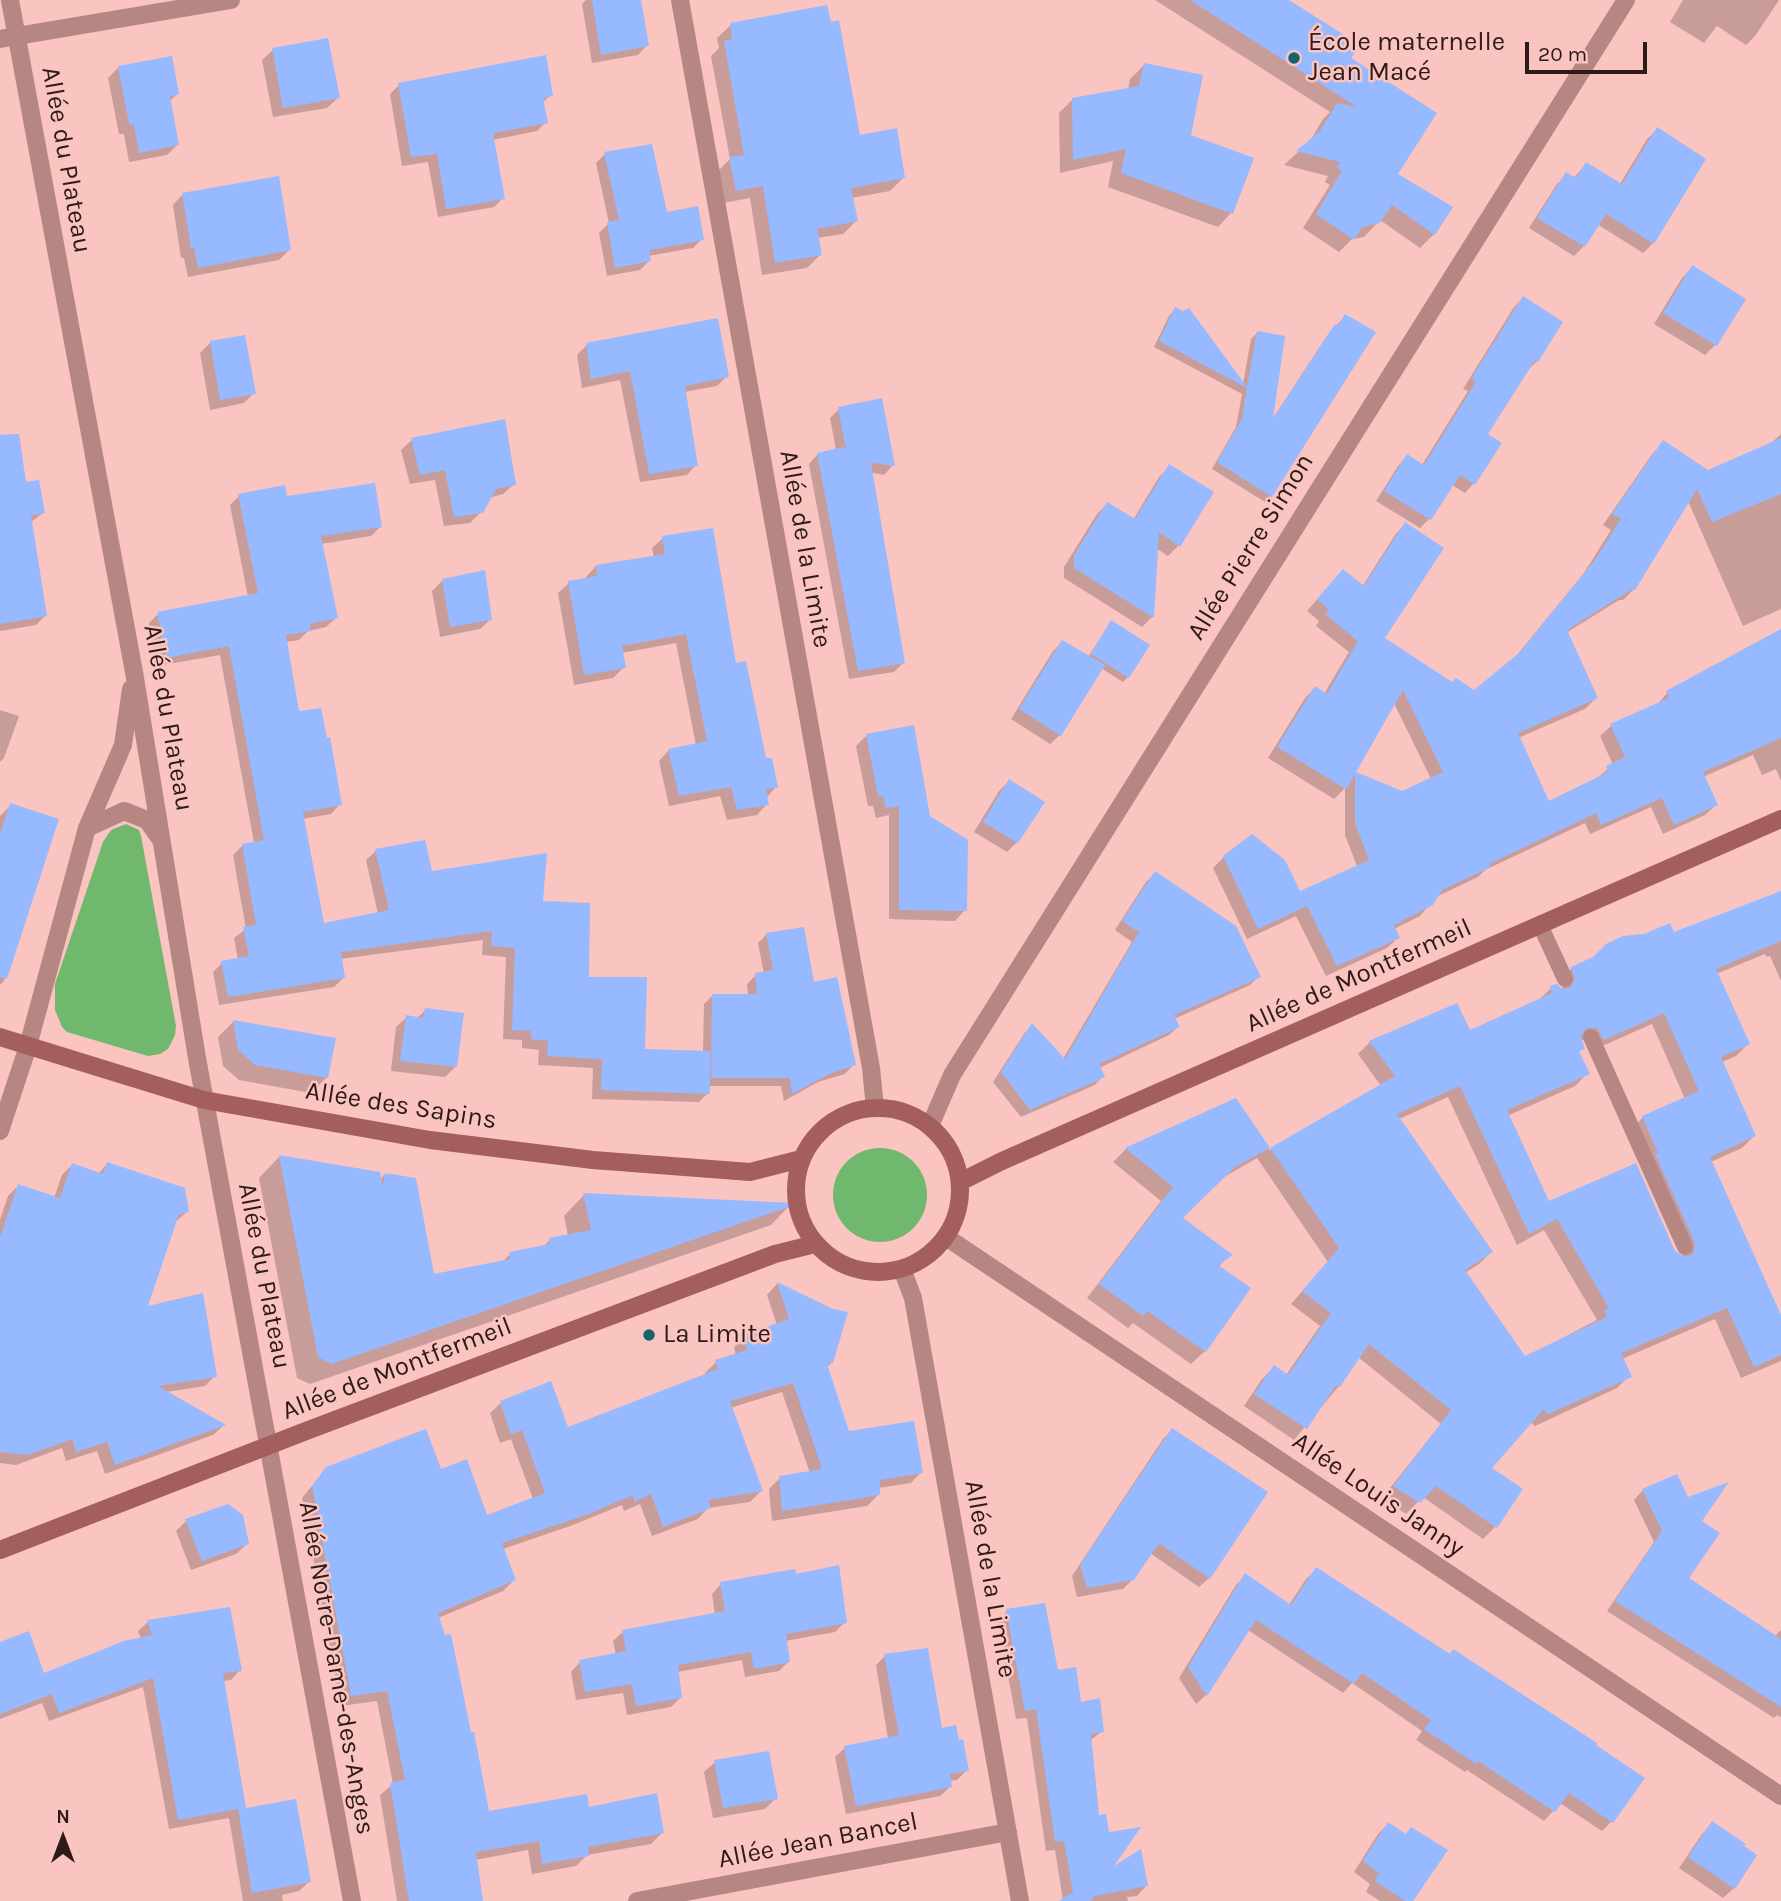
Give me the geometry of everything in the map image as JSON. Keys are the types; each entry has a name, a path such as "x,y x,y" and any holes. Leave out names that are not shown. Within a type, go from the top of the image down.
{"main road":[{"name":"Allée de Montfermeil","path":"960,1182 1027,1150 1781,819"},
{"name":"Allée des Sapins","path":"0,1037 204,1100 430,1140 593,1160 750,1172 802,1159"},
{"path":"875,1108 895,1109 930,1126 945,1142 955,1161 960,1182 958,1211 946,1237 927,1256 902,1269 878,1273 854,1269 833,1259 815,1244 803,1224 796,1203 796,1180 802,1159 813,1138 831,1122 852,1112 875,1108"},
{"name":"Allée de Montfermeil","path":"0,1550 269,1445 775,1254 815,1244"}],"street":[{"name":"Allée du Plateau","path":"10,0 8,38 134,672 204,1100 269,1445"},
{"path":"8,38 231,0"},
{"name":"Allée de la Limite","path":"680,0 871,1068 875,1108"},
{"name":"Allée Pierre Simon","path":"930,1126 952,1074 1626,0"},
{"path":"0,1131 28,1046 87,828 123,745 134,672"},
{"path":"87,828 124,811 147,820 163,843"},
{"name":"Allée Louis Janny","path":"946,1237 1781,1796"},
{"name":"Allée de la Limite","path":"902,1269 913,1298 1020,1901"},
{"name":"Allée Notre-Dame-des-Anges","path":"269,1445 352,1901"},
{"name":"Allée Jean Bancel","path":"638,1901 1008,1832"}],"lane":[{"path":"1540,925 1565,979"},
{"path":"1591,1037 1685,1247"}],"green space":[{"path":"126,824 139,830 141,836 176,1026 168,1049 148,1056 67,1032 55,1010 55,984 103,842 111,830"},
{"path":"880,1148 898,1151 913,1162 924,1177 927,1195 924,1213 913,1228 898,1239 880,1242 862,1239 847,1228 836,1213 833,1195 836,1177 847,1162 862,1151"}],"building":[{"path":"592,0 641,0 649,46 601,55"},
{"path":"1190,0 1289,0 1360,45 1351,58 1437,113 1398,174 1453,207 1435,235 1392,205 1380,223 1362,227 1354,240 1316,214 1342,171 1337,167 1340,162 1296,151 1320,131 1337,103 1357,107"},
{"path":"827,5 831,22 839,20 860,135 897,128 905,178 851,188 858,221 817,229 822,255 775,263 763,186 736,191 729,157 744,155 724,41 732,40 730,23"},
{"path":"328,38 340,98 283,108 272,48"},
{"path":"546,55 553,96 543,98 548,123 493,133 505,199 446,209 437,154 411,157 398,83"},
{"path":"172,56 179,94 170,96 179,145 139,153 134,125 129,124 118,66"},
{"path":"1144,63 1203,75 1191,135 1254,158 1233,214 1121,173 1126,149 1073,160 1072,98 1139,86"},
{"path":"1657,127 1706,159 1654,244 1606,214 1585,247 1537,218 1566,172 1576,178 1586,162 1622,184"},
{"path":"652,144 667,212 698,206 704,240 649,250 651,261 615,268 607,222 619,220 604,152"},
{"path":"279,176 291,250 198,268 194,248 191,248 182,193"},
{"path":"1692,265 1746,299 1717,346 1663,313"},
{"path":"1523,296 1563,322 1538,362 1535,360 1488,434 1502,443 1475,485 1460,475 1431,520 1384,491 1407,454 1424,465 1476,382 1471,379"},
{"path":"1175,307 1183,311 1189,308 1247,387 1257,331 1285,336 1273,419 1335,324 1338,326 1345,314 1376,332 1272,497 1217,462 1242,419 1247,388 1159,341"},
{"path":"718,318 729,377 685,386 698,466 649,474 630,371 591,379 586,343"},
{"path":"245,335 256,394 220,400 210,341"},
{"path":"882,398 895,466 867,462 871,463 905,663 858,671 817,453 843,447 846,449 838,407"},
{"path":"505,419 516,485 496,489 483,513 454,517 445,470 420,475 411,438"},
{"path":"19,434 26,482 39,480 45,513 31,515 47,616 0,624 0,435"},
{"path":"1781,438 1781,494 1712,522 1697,489 1635,590 1567,630 1598,698 1518,733 1549,801 1608,772 1606,766 1625,757 1610,724 1669,698 1666,691 1781,629 1781,738 1703,772 1718,805 1674,825 1662,798 1601,825 1596,813 1489,864 1491,867 1442,890 1433,905 1394,925 1400,938 1337,966 1307,906 1258,929 1223,856 1252,834 1285,860 1300,891 1369,860 1355,823 1355,774 1346,789 1277,747 1315,686 1327,694 1358,641 1325,614 1329,610 1317,599 1343,569 1364,586 1405,522 1444,548 1385,638 1452,682 1456,678 1474,690 1519,653 1595,560 1621,519 1612,514 1663,440 1708,470","holes":["1403,690 1443,772 1402,791 1356,772"]},
{"path":"1169,464 1214,492 1180,547 1159,532 1154,618 1074,568 1074,555 1107,502 1135,519"},
{"path":"375,483 382,527 321,536 338,618 310,624 311,631 286,635 299,711 321,708 327,738 330,737 342,805 303,812 324,923 389,910 375,849 425,840 432,871 547,853 543,901 590,903 589,977 647,977 645,1049 710,1051 710,1094 601,1090 602,1059 547,1056 548,1041 531,1039 531,1031 512,1030 515,948 491,946 492,931 341,952 345,978 228,997 221,961 249,956 243,927 256,925 242,844 264,840 229,646 166,658 157,612 258,593 238,494 285,485 287,496"},
{"path":"713,528 736,663 746,661 766,758 772,758 778,788 766,789 769,805 737,810 731,787 679,796 668,749 707,741 686,634 622,646 626,668 584,675 568,581 597,576 596,565 665,554 662,536"},
{"path":"485,570 492,620 450,627 442,579"},
{"path":"1111,620 1150,645 1129,678 1091,654"},
{"path":"1062,640 1105,665 1061,736 1019,709"},
{"path":"914,725 930,816 968,840 967,911 899,910 899,806 886,808 883,796 878,796 866,734"},
{"path":"1009,779 1045,802 1018,843 983,822"},
{"path":"10,803 59,819 7,979 0,977 0,834"},
{"path":"1155,871 1236,926 1261,977 1174,1015 1180,1027 1099,1064 1105,1077 1030,1110 1001,1072 1032,1023 1065,1059 1139,932 1122,921"},
{"path":"1781,891 1781,941 1716,969 1750,1044 1721,1057 1756,1136 1710,1157 1781,1315 1781,1355 1754,1367 1727,1308 1621,1353 1632,1377 1548,1414 1543,1410 1492,1468 1523,1489 1497,1528 1436,1486 1420,1503 1393,1486 1451,1410 1369,1344 1340,1387 1336,1385 1307,1429 1254,1394 1274,1365 1288,1375 1331,1313 1302,1291 1339,1248 1270,1148 1395,1076 1369,1041 1457,1003 1470,1030 1552,993 1550,986 1556,984 1563,989 1570,988 1575,979 1571,967 1593,957 1606,944 1623,936 1644,934 1670,923 1674,932","holes":["1664,1013 1699,1091 1642,1116 1658,1153 1655,1154 1695,1243 1693,1254 1685,1257 1675,1251 1636,1163 1549,1201 1507,1110 1590,1074 1579,1051 1585,1049 1581,1037 1586,1028 1597,1028 1604,1040","1460,1086 1529,1234 1557,1219 1609,1308 1604,1310 1607,1317 1525,1356 1465,1270 1493,1252 1397,1114"]},
{"path":"804,927 814,982 837,977 856,1065 829,1074 792,1094 790,1078 711,1078 712,994 757,994 755,973 773,970 766,933"},
{"path":"425,1008 464,1013 457,1067 400,1061 406,1015 423,1018"},
{"path":"233,1020 336,1038 328,1078 255,1065 238,1050"},
{"path":"1236,1098 1270,1148 1235,1167 1183,1218 1233,1255 1218,1265 1251,1288 1206,1352 1147,1311 1143,1316 1099,1284 1173,1187 1125,1148"},
{"path":"279,1155 380,1172 383,1187 385,1173 416,1178 434,1274 510,1259 509,1252 550,1244 549,1238 591,1230 583,1193 794,1205 331,1364 318,1357"},
{"path":"107,1162 185,1188 189,1212 179,1214 148,1306 203,1293 217,1377 158,1386 226,1425 115,1465 107,1442 76,1452 72,1439 28,1455 0,1452 0,1237 18,1184 60,1198 72,1163 103,1174"},
{"path":"777,1282 833,1309 848,1312 833,1363 827,1364 849,1431 914,1421 923,1473 880,1480 880,1495 782,1511 779,1476 822,1469 793,1383 730,1401 763,1491 708,1500 711,1508 663,1527 651,1494 634,1502 633,1495 586,1515 502,1543 516,1580 438,1613 445,1635 451,1634 489,1811 587,1794 589,1807 657,1793 664,1833 588,1847 589,1856 542,1864 539,1841 476,1852 483,1901 409,1901 390,1783 405,1780 387,1691 351,1696 312,1486 326,1467 426,1429 441,1469 467,1459 487,1515 545,1493 522,1430 511,1434 500,1401 551,1381 568,1427 718,1369 715,1360 747,1350 744,1335 789,1319"},
{"path":"1172,1428 1268,1492 1210,1579 1159,1543 1134,1580 1087,1588 1080,1565"},
{"path":"1677,1474 1688,1497 1729,1482 1702,1521 1720,1533 1689,1578 1781,1639 1781,1707 1615,1601 1662,1531 1642,1489"},
{"path":"228,1504 243,1515 249,1544 202,1561 185,1519"},
{"path":"839,1565 847,1623 786,1634 790,1662 754,1669 751,1652 678,1665 682,1698 636,1706 632,1684 585,1692 579,1660 626,1651 622,1630 725,1611 720,1582 795,1569 796,1574"},
{"path":"1316,1567 1450,1654 1453,1649 1597,1743 1596,1745 1645,1778 1613,1823 1569,1793 1555,1812 1424,1729 1431,1720 1362,1673 1354,1684 1256,1620 1207,1696 1188,1667 1245,1573 1291,1605"},
{"path":"1045,1603 1058,1670 1076,1667 1081,1702 1100,1698 1104,1732 1091,1734 1099,1815 1106,1814 1109,1832 1141,1827 1114,1866 1141,1849 1148,1886 1094,1896 1091,1901 1059,1901 1073,1892 1064,1841 1055,1842 1036,1709 1025,1711 1006,1609"},
{"path":"230,1607 242,1671 223,1673 246,1808 241,1809 296,1799 311,1882 252,1893 238,1809 178,1820 153,1678 59,1713 52,1694 0,1714 0,1642 29,1631 44,1673 124,1641 152,1635 147,1620"},
{"path":"928,1648 942,1728 956,1725 959,1740 963,1739 969,1771 950,1774 952,1787 856,1806 844,1746 899,1735 884,1654"},
{"path":"769,1751 778,1799 723,1808 714,1760"},
{"path":"1712,1821 1746,1844 1744,1846 1757,1855 1735,1889 1688,1857"},
{"path":"1388,1822 1406,1834 1411,1827 1448,1850 1413,1901 1405,1901 1375,1881 1379,1873 1363,1861"}],"place":[{"name":"École maternelle Jean Macé","path":"1294,58"},
{"name":"La Limite","path":"649,1335"}]}
